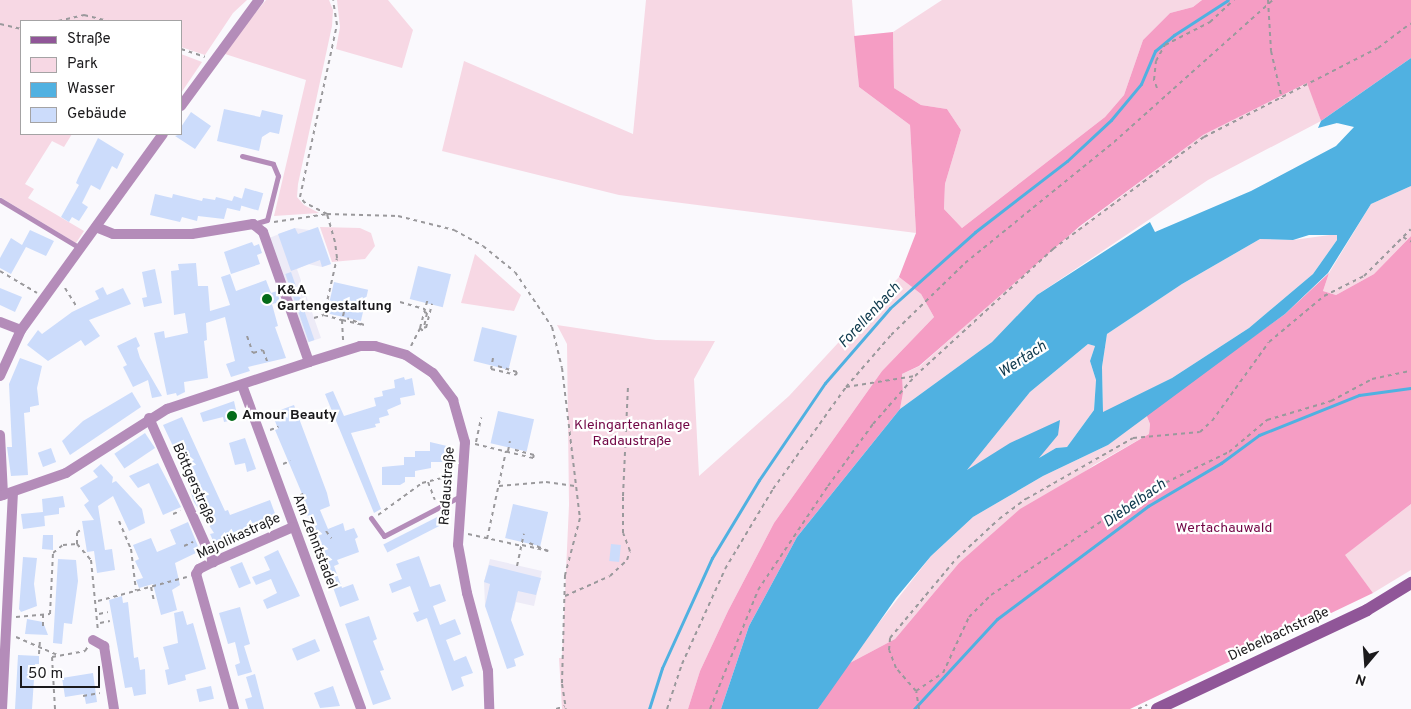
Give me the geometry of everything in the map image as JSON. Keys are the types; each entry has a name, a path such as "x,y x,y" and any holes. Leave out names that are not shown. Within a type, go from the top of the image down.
{"street":[{"path":"182,105 212,60 258,0"},
{"path":"0,376 21,330 161,135"},
{"path":"96,227 113,234 192,234 253,224 263,232 309,362"},
{"path":"0,322 21,330"},
{"name":"Radaustraße","path":"5,494 66,473 149,418 191,400 344,351 375,346 406,355 428,368 442,383 470,443 458,532 461,565 488,671 489,709"},
{"name":"Am Zehntstadel","path":"242,385 361,709"},
{"name":"Böttgerstraße","path":"149,418 213,562"},
{"path":"0,437 5,494 6,618 2,709"},
{"name":"Majolikastraße","path":"196,574 199,569 213,562 293,527"},
{"path":"196,574 234,709"},
{"name":"Diebelbachstraße","path":"1157,709 1367,610 1411,583"},
{"path":"93,640 104,646 114,709"}],"lane":[{"path":"242,156 273,164 278,176 267,220 253,224"},
{"path":"0,200 80,248"},
{"path":"371,518 384,536 463,495"}],"path":[{"path":"327,214 306,204 300,197 337,25 333,0"},
{"path":"1157,88 1154,80 1156,61 1165,45 1210,22 1234,0"},
{"path":"1268,0 1270,50 1282,98"},
{"path":"667,709 682,664 726,569 773,489 846,387 891,335 965,263 1149,112 1273,0"},
{"path":"62,20 84,15 104,20"},
{"path":"710,709 758,590 845,462 915,376 1053,249 1204,136 1378,48 1411,23"},
{"path":"0,24 20,29"},
{"path":"182,49 212,60"},
{"path":"324,315 337,258 327,214"},
{"path":"253,224 327,214 398,216 454,230 483,246 515,272 552,327 562,368 580,518 565,574 562,684 566,707 556,709"},
{"path":"919,709 916,691 896,668 888,650 890,638 957,558 999,519 1026,499 1133,438 1200,432 1212,420 1268,342 1324,296 1364,276 1411,230"},
{"path":"1403,237 1411,242"},
{"path":"0,271 45,298"},
{"path":"59,279 77,308"},
{"path":"406,355 420,328 428,298"},
{"path":"400,302 425,309"},
{"path":"424,312 427,313 424,327 426,328 432,304"},
{"path":"344,312 342,320 344,351"},
{"path":"314,318 324,315 364,325 347,318"},
{"path":"420,328 424,333"},
{"path":"247,336 253,353 263,350 272,375"},
{"path":"493,358 491,369 516,375 517,372 497,366"},
{"path":"916,691 943,672 969,617 991,595 1144,493 1229,452 1266,420 1331,401 1372,379 1411,370"},
{"path":"846,387 915,376"},
{"path":"564,596 610,576 628,556 623,533 628,387"},
{"path":"481,418 470,443 533,458 534,455 512,449"},
{"path":"487,539 510,441"},
{"path":"371,518 383,513 402,495 428,482 466,472"},
{"path":"428,482 438,507"},
{"path":"499,486 546,482 575,486"},
{"path":"119,521 131,549 136,591"},
{"path":"55,709 52,657 85,651 93,640 99,623 98,601 91,560 77,543 77,532 81,530"},
{"path":"326,531 331,538"},
{"path":"311,532 315,535"},
{"path":"458,532 548,551 549,548 527,542"},
{"path":"517,566 524,534"},
{"path":"6,618 50,614 53,553 63,545 83,541"},
{"path":"98,601 196,574"},
{"path":"151,587 154,602"},
{"path":"99,614 108,612"},
{"path":"43,615 43,626"},
{"path":"99,623 110,621"},
{"path":"6,633 60,656"},
{"path":"39,654 40,639"},
{"path":"83,696 111,691"}],"shaded area":[{"path":"295,228 309,230 331,264 322,267 308,264 297,269 321,338 306,343 269,238"},
{"path":"490,559 542,571 534,606 516,602 514,611 485,605 484,582"}],"green space":[{"path":"0,0 247,0 233,13 205,55 182,47 182,20 20,20 20,135 71,135 64,147 52,141 25,184 34,189 28,198 84,231 76,243 0,197"},
{"path":"266,0 329,0 333,10 332,26 298,184 297,197 304,205 319,213 274,216 306,80 222,53"},
{"path":"337,0 388,0 413,30 402,68 336,49 340,27"},
{"path":"646,0 852,0 859,87 910,125 916,233 619,195 442,151 464,61 633,134"},
{"path":"942,0 1202,0 1193,7 1170,13 1143,40 1124,95 1105,117 962,228 944,209 945,184 961,130 947,109 921,105 894,88 893,32"},
{"path":"1202,0 1411,0 1411,58 1321,121 1307,83 1203,135 1080,226 919,366 902,374 903,393 900,409 797,537 749,626 721,709 688,709 700,671 728,611 774,523 882,371 934,317 921,294 899,277 916,233 910,125 859,87 854,36 893,32 894,88 921,105 947,109 961,130 945,184 944,209 962,228 1105,117 1124,95 1143,40 1170,13 1193,7"},
{"path":"182,54 202,62 182,92"},
{"path":"1308,83 1321,121 1208,180 1037,295 992,342 900,409 903,393 902,374 920,366 1052,248 1203,135"},
{"path":"1411,186 1411,236 1374,274 1336,295 1323,291 1329,273 1371,204"},
{"path":"320,227 360,228 371,233 375,246 365,259 332,262"},
{"path":"1337,234 1337,240 1313,274 1249,328 1172,378 1103,413 1102,367 1107,334 1182,284 1260,239 1293,240"},
{"name":"Wertachauwald","path":"1411,236 1411,504 1345,555 1373,593 1130,709 818,709 846,665 895,639 959,563 1020,509 1149,434 1150,424 1146,414 1285,314 1329,273 1323,291 1336,295 1374,274"},
{"path":"475,254 521,295 514,311 461,303"},
{"name":"Kleingartenanlage Radaustraße","path":"899,277 921,294 934,317 882,371 774,523 728,611 700,671 688,709 562,709 559,658 562,658 569,505 567,344 557,325 656,340 715,341 694,379 699,476 789,396"},
{"path":"1088,344 1095,346 1090,361 1096,380 1094,410 1067,447 1056,448 1037,459 966,471 1030,392"},
{"path":"1146,414 1150,424 1149,434 1094,465 959,563 895,639 846,665 931,556 973,517 1043,476 1108,445"},
{"path":"1411,504 1411,570 1373,593 1344,555"}],"water":[{"name":"Wertach","path":"1411,58 1411,186 1371,204 1328,273 1285,314 1108,445 1043,476 973,517 931,556 896,598 818,709 721,709 749,626 797,537 900,409 992,342 1037,295 1150,222 1155,232 1251,191 1336,146 1354,127 1337,123 1318,128 1321,121","holes":["1309,235 1337,235 1337,240 1313,274 1249,328 1172,378 1103,412 1102,367 1107,334 1182,284 1260,239 1293,240","1088,344 1095,346 1090,361 1096,380 1094,410 1067,447 1056,448 1039,458 1058,435 1060,420 1010,443 967,470 1030,392"]}],"building":[{"path":"224,109 260,117 262,110 283,115 279,134 270,132 262,137 259,151 217,141"},
{"path":"191,112 211,126 195,149 175,136 182,135 182,126"},
{"path":"98,138 124,154 117,169 112,166 100,190 91,185 82,203 88,207 79,221 72,217 69,222 61,217 79,185 76,183 78,178"},
{"path":"245,188 263,193 258,211 240,205"},
{"path":"155,194 172,198 173,194 202,201 203,198 215,200 216,197 232,201 234,196 243,199 240,211 227,208 224,219 198,216 197,221 182,217 180,222 150,215"},
{"path":"318,227 331,264 322,267 320,260 291,271 278,234 295,228 298,234"},
{"path":"30,230 54,241 46,256 26,247 11,274 0,268 0,258 11,238 22,245"},
{"path":"252,242 254,246 259,244 262,253 257,255 260,264 231,274 224,252"},
{"path":"196,263 198,286 208,286 210,311 230,305 221,277 230,274 236,291 266,280 271,293 277,291 280,302 272,304 278,326 275,327 286,358 248,367 250,371 231,377 226,364 235,361 225,317 206,323 207,340 204,341 208,378 184,382 185,392 177,396 176,393 167,395 154,333 164,331 165,338 188,333 185,313 174,315 171,271 179,270 178,264"},
{"path":"418,266 451,274 443,307 410,299"},
{"path":"155,269 162,303 144,307 142,298 147,297 142,272"},
{"path":"291,272 314,340 309,342 285,274"},
{"path":"334,282 368,290 361,321 327,313"},
{"path":"103,287 107,295 123,288 131,304 89,320 100,336 85,346 81,340 48,361 27,345 38,330 42,334 72,312 99,299 95,291"},
{"path":"0,288 22,297 15,312 0,305"},
{"path":"482,327 517,336 508,370 474,361"},
{"path":"136,337 140,346 137,348 140,358 162,396 152,398 148,380 133,387 123,367 127,365 117,346"},
{"path":"20,358 42,366 37,388 39,405 30,407 30,412 24,413 28,475 11,476 7,447 12,447 9,384"},
{"path":"404,377 405,380 412,378 415,395 400,398 401,404 387,410 389,415 379,418 380,423 375,424 376,427 351,433 381,509 374,513 325,394 333,391 344,416 376,406 374,398 383,396 382,391 395,388 394,380"},
{"path":"132,392 141,407 70,455 62,441 83,421"},
{"path":"234,401 238,419 224,422 223,417 203,422 200,413"},
{"path":"294,405 327,493 330,506 320,510 328,529 343,523 345,531 354,528 358,537 355,539 359,552 337,560 339,564 334,566 342,588 353,584 359,600 340,607 301,497 303,496 275,430 278,429 272,413"},
{"path":"498,411 534,419 527,451 491,443"},
{"path":"182,417 225,511 228,510 230,515 270,500 277,519 227,537 229,541 216,547 210,534 214,533 194,502 180,461 163,425"},
{"path":"145,433 155,448 124,469 114,454"},
{"path":"245,438 256,469 247,472 245,463 235,465 229,443"},
{"path":"430,442 447,446 447,462 431,462 431,468 415,471 415,477 405,477 405,482 400,485 382,485 382,467 404,465 404,457 415,457 415,451 430,451"},
{"path":"51,448 56,462 43,467 38,453"},
{"path":"158,463 181,507 163,515 149,483 138,488 129,476"},
{"path":"101,464 113,477 112,483 116,481 142,509 145,523 129,531 113,496 98,506 105,550 112,549 115,570 97,573 94,551 87,552 82,521 94,520 84,505 89,501 80,488 98,477 93,471"},
{"path":"63,496 65,507 59,508 59,514 44,516 45,526 23,529 21,514 43,512 42,499"},
{"path":"513,504 548,512 540,546 505,538"},
{"path":"443,514 447,522 387,552 383,544"},
{"path":"188,522 200,551 175,563 180,585 172,590 177,610 161,615 153,584 139,588 136,580 143,578 135,561 139,559 133,545 151,538 157,552 176,544 170,530"},
{"path":"43,535 53,535 53,550 42,549"},
{"path":"611,544 621,545 619,562 609,561"},
{"path":"278,550 300,596 267,609 263,600 277,593 271,579 256,585 252,577 270,570 264,557"},
{"path":"419,556 430,587 440,584 446,601 433,606 440,625 455,619 461,634 446,640 454,661 466,656 473,673 461,677 464,686 452,691 427,618 417,622 413,613 419,611 410,586 392,593 389,584 402,579 396,564"},
{"path":"23,557 37,558 34,584 37,606 21,612 19,609"},
{"path":"58,559 76,560 78,581 72,624 64,623 62,644 53,643"},
{"path":"242,562 251,583 239,588 230,567"},
{"path":"489,565 541,578 536,595 518,591 511,620 524,655 514,659 516,666 507,669 485,606 490,584 484,582"},
{"path":"122,596 123,603 128,602 134,658 138,657 140,670 145,669 146,694 134,696 132,687 125,688 109,600"},
{"path":"240,607 250,644 244,646 252,672 238,676 235,665 240,663 235,642 228,644 219,613"},
{"path":"183,611 187,625 193,623 206,669 185,675 186,680 168,685 165,670 169,669 163,647 178,643 174,613"},
{"path":"369,616 377,639 373,641 384,670 380,671 391,699 373,705 345,624"},
{"path":"27,619 43,622 48,635 25,634"},
{"path":"315,639 320,651 297,661 292,649"},
{"path":"18,655 39,656 39,664 35,664 32,709 15,709"},
{"path":"93,673 97,702 86,704 84,694 65,697 62,678"},
{"path":"255,674 264,709 248,709 245,699 252,697 246,677"},
{"path":"211,686 214,699 199,702 196,689"},
{"path":"333,686 340,706 320,708 314,693"}],"waterway":[{"name":"Forellenbach","path":"649,709 662,668 712,558 759,480 825,383 890,308 975,232 1067,161 1111,120 1141,84 1155,51 1174,35 1228,0"},
{"name":"Diebelbach","path":"914,709 997,619 1148,506 1221,463 1259,435 1359,395 1411,388"}],"place":[{"name":"K&A Gartengestaltung","path":"267,299"},
{"name":"Amour Beauty","path":"232,416"}]}
